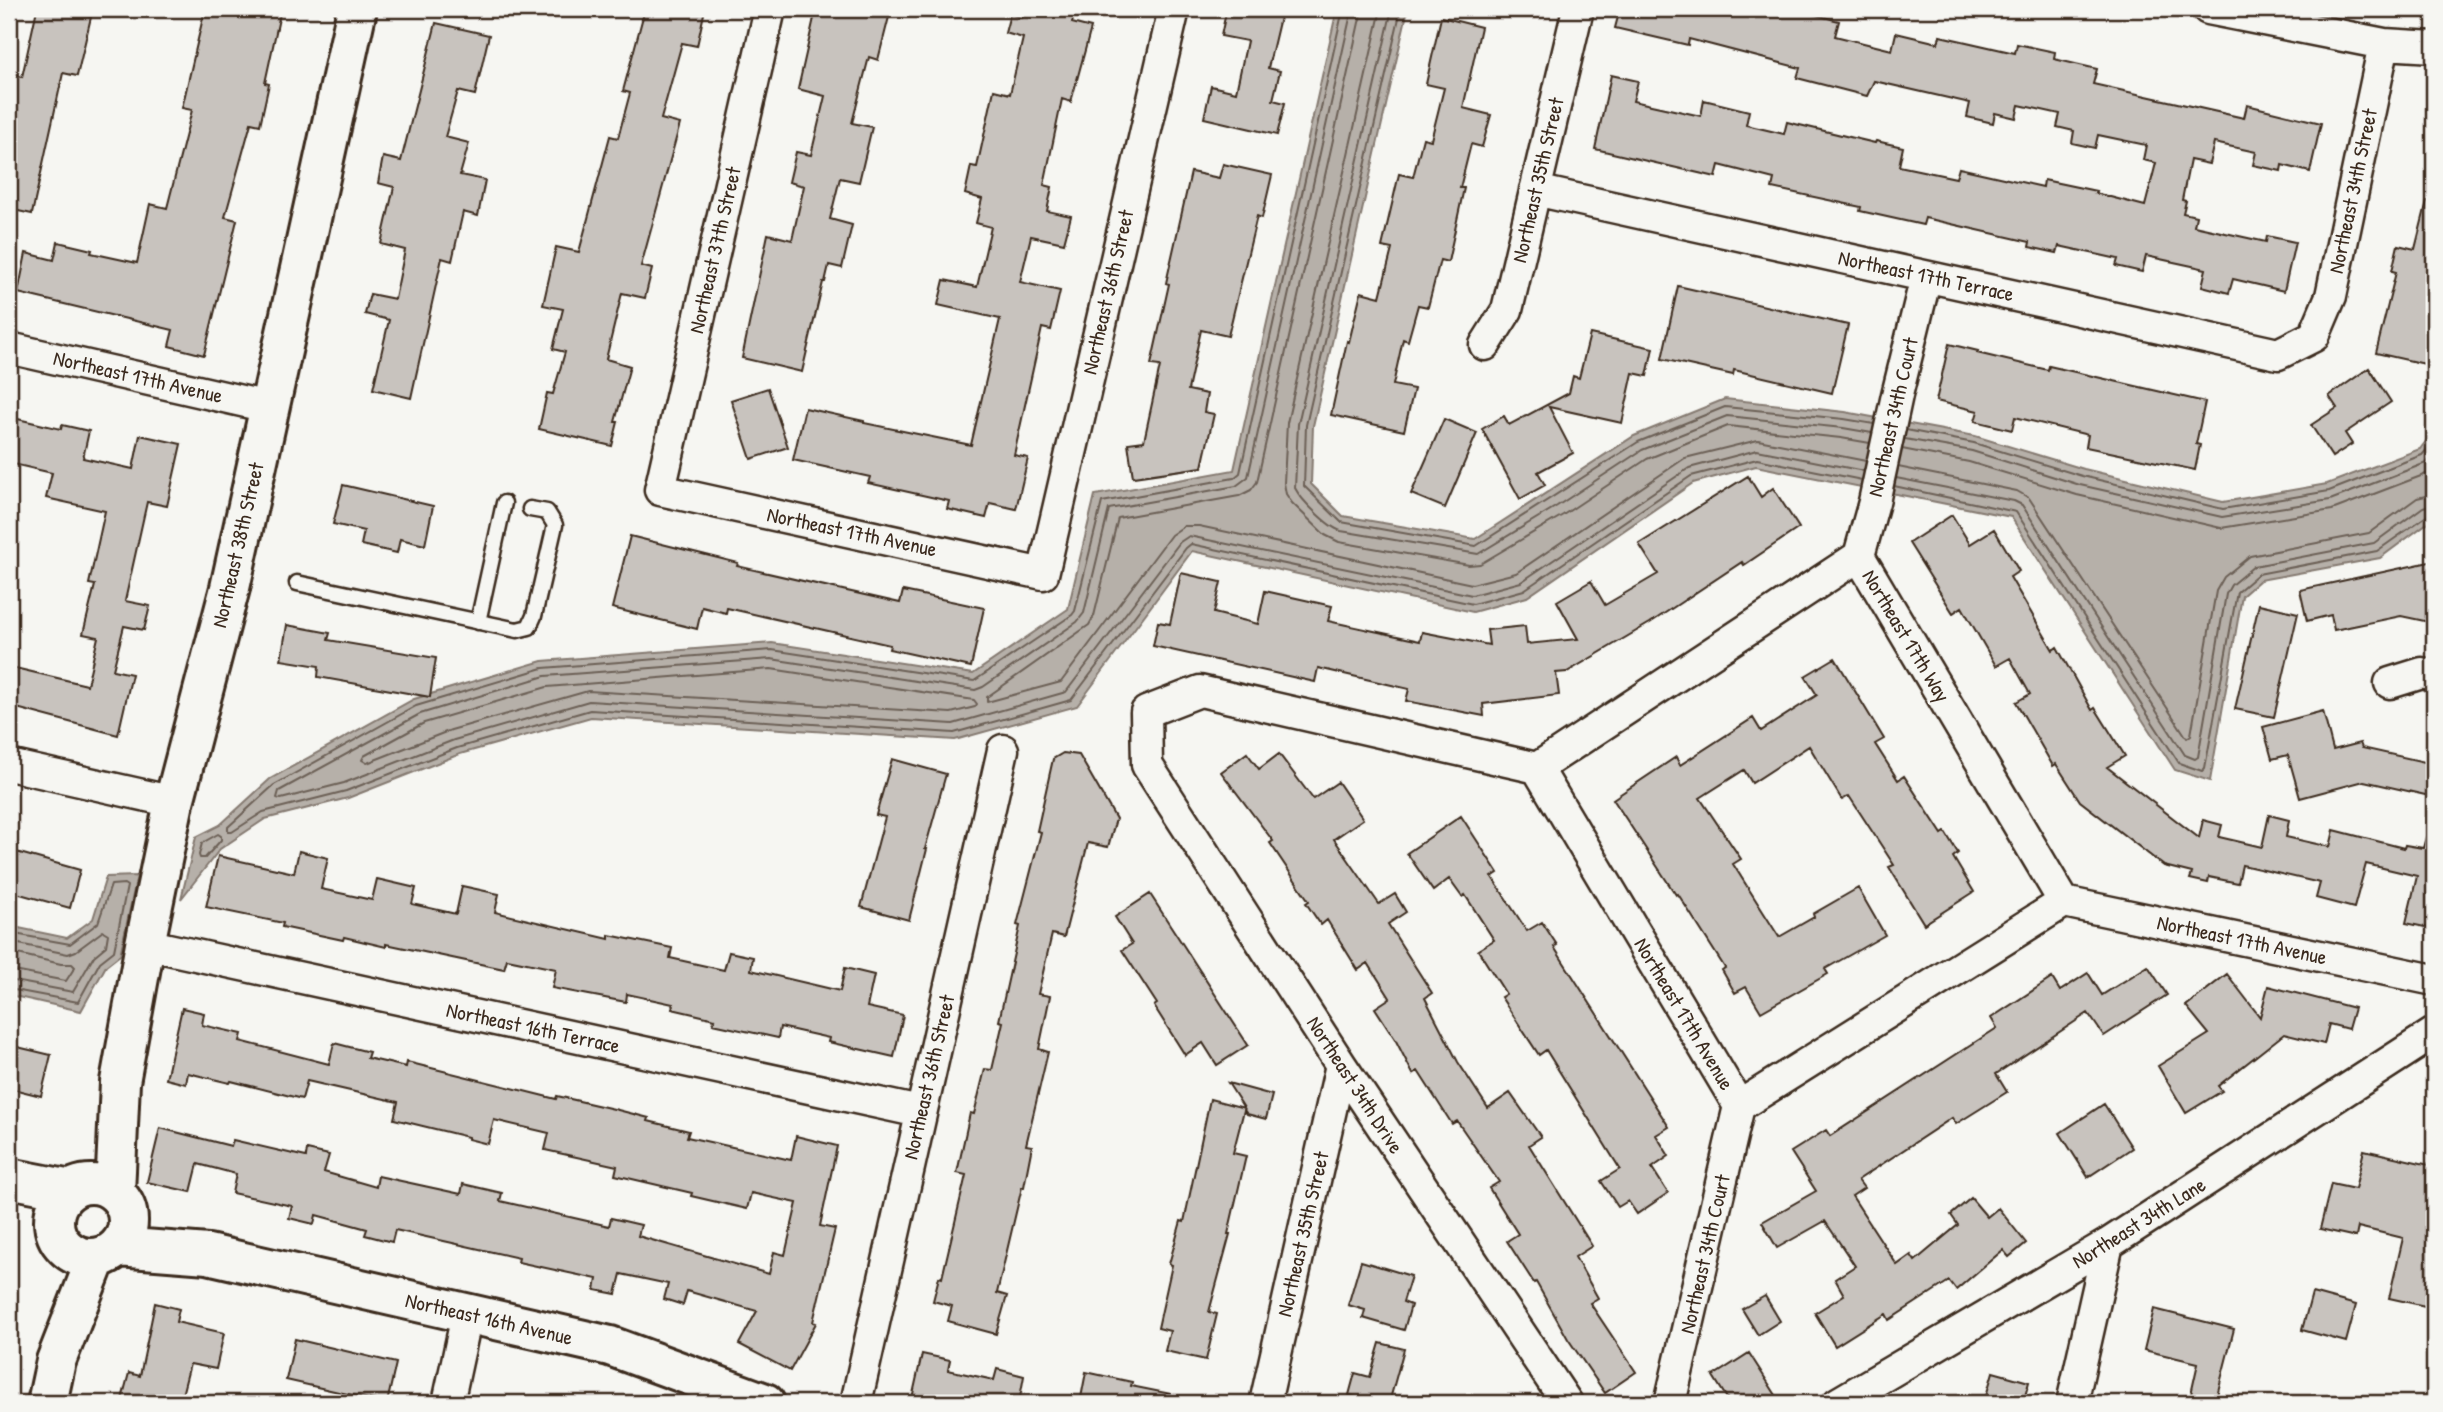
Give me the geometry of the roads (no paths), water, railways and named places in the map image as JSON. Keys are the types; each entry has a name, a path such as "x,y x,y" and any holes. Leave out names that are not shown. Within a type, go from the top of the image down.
{"street":[{"name":"Northeast 38th Street","path":"47,1403 91,1219 120,1082 174,802 230,588 357,9"},
{"name":"Northeast 37th Street","path":"660,491 771,9"},
{"name":"Northeast 36th Street","path":"1043,574 1174,9"},
{"name":"Northeast 35th Street","path":"1485,345 1507,310 1577,9"},
{"path":"2208,9 2259,14 2384,44 2434,47"},
{"name":"Northeast 34th Street","path":"2314,335 2331,296 2384,44"},
{"name":"Northeast 17th Terrace","path":"1535,190 2278,354 2314,335"},
{"name":"Northeast 34th Court","path":"1859,556 1926,276"},
{"name":"Northeast 17th Avenue","path":"9,348 268,407"},
{"name":"Northeast 17th Avenue","path":"660,491 1043,574"},
{"name":"Northeast 17th Way","path":"1537,768 1859,556 2064,902"},
{"path":"2390,683 2422,673 2434,676"},
{"name":"Northeast 34th Drive","path":"1537,768 1200,691 1146,712 1147,765 1341,1065 1567,1403"},
{"name":"Northeast 36th Street","path":"856,1403 1003,750"},
{"path":"9,765 174,802"},
{"name":"Northeast 17th Avenue","path":"1537,768 1739,1106 2064,902 2434,981"},
{"name":"Northeast 16th Terrace","path":"145,944 920,1112"},
{"name":"Northeast 34th Lane","path":"1838,1403 2108,1244 2434,1033"},
{"name":"Northeast 35th Street","path":"1265,1403 1341,1065"},
{"name":"Northeast 34th Court","path":"1670,1403 1739,1106"},
{"name":"Northeast 16th Avenue","path":"9,1178 91,1219"},
{"name":"Northeast 16th Avenue","path":"9,1191 208,1254 610,1346 765,1403"},
{"path":"2072,1403 2108,1244"},
{"path":"448,1403 467,1315"}],"lane":[{"path":"478,622 504,503"},
{"path":"297,583 517,630 529,627 534,616 555,525 547,512 530,509"}],"water":[{"path":"1337,9 1408,9 1313,426 1311,484 1343,516 1475,539 1634,436 1725,399 1845,412 1975,436 2084,469 2223,502 2327,484 2420,449 2434,431 2434,518 2380,558 2260,580 2242,596 2210,781 2175,770 2011,517 1756,466 1693,483 1527,597 1473,612 1192,551 1077,706 955,740 591,717 460,754 348,798 265,819 220,849 181,899 196,837 220,825 270,779 414,699 542,661 772,643 973,674 1068,609 1095,495 1234,470"},
{"path":"137,876 120,955 106,966 81,1011 9,995 9,926 67,938 93,919 106,877"}]}
